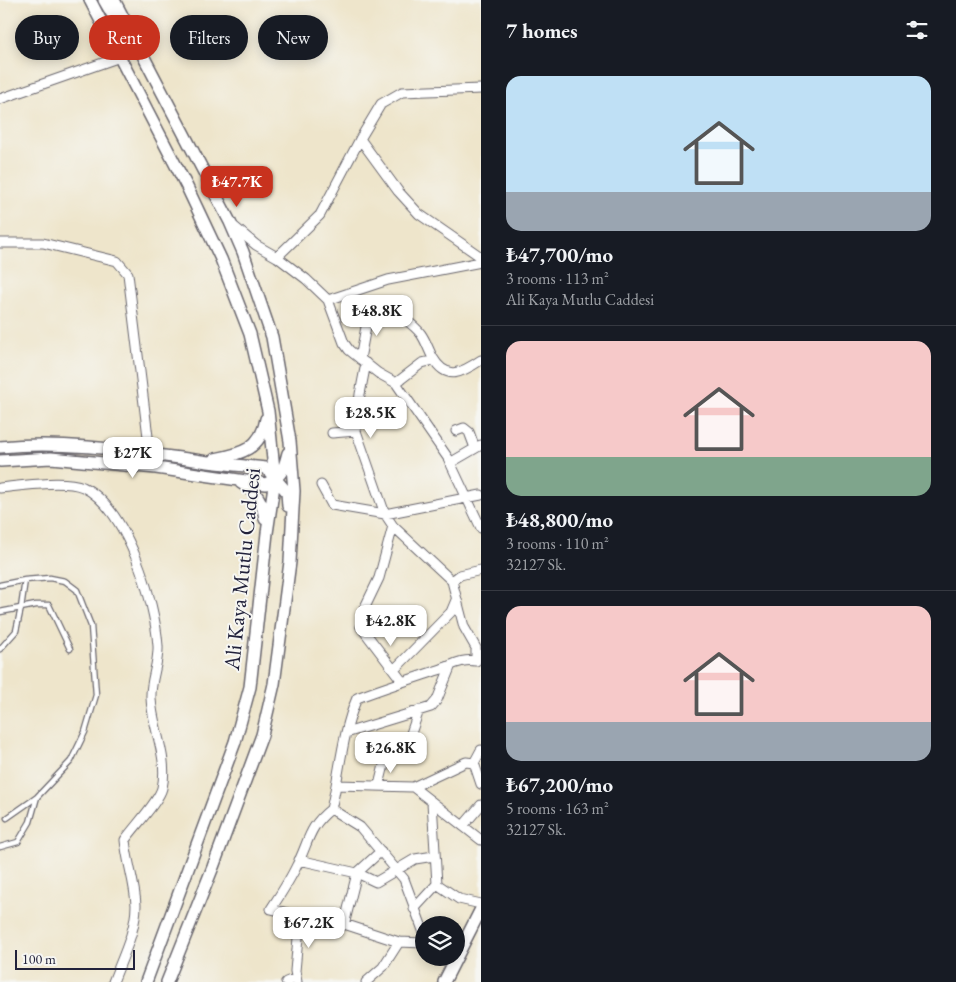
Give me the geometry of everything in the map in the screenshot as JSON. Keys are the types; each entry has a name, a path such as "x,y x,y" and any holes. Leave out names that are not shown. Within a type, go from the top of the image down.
{"main road":[{"name":"Ali Kaya Mutlu Caddesi","path":"90,0 98,15"},
{"path":"104,0 113,15"},
{"name":"Ali Kaya Mutlu Caddesi","path":"114,0 121,15"},
{"name":"Ali Kaya Mutlu Caddesi","path":"122,60 187,187 221,259 250,334 268,411 270,482 267,533 250,686 236,742 146,982"},
{"name":"Ali Kaya Mutlu Caddesi","path":"144,60 230,222 243,252 272,337 290,441 294,491 290,562 274,684 262,735 167,982"},
{"path":"203,462 230,456 251,448 264,431 268,411"},
{"path":"270,482 283,472 290,441"},
{"path":"0,447 31,444 122,450 203,462 266,468 270,482"},
{"path":"0,461 51,458 270,482 287,492 291,535"},
{"path":"235,479 253,490 263,506 267,533"},
{"path":"465,938 481,909"},
{"path":"444,982 450,966"}],"street":[{"path":"0,99 111,60"},
{"path":"277,258 320,215 360,139 381,104 402,92 481,89"},
{"path":"360,139 398,191 418,214 481,257"},
{"path":"230,222 256,245 306,278 328,300 344,343 349,350 378,373 396,383 450,463 481,528"},
{"path":"0,243 43,243 117,261 128,274 150,453"},
{"path":"243,252 256,245"},
{"path":"328,300 388,280 481,262"},
{"path":"415,943 399,942 344,925 271,909 299,860 311,830 323,815 331,810 337,770 351,711 357,698 469,659 479,664 478,647 464,627 452,581 393,526 385,514 356,431 368,316 371,310 376,307 388,309 416,328 422,335 434,360 443,371 455,374 464,371 481,360"},
{"path":"396,383 422,363 434,360"},
{"path":"450,463 478,447 469,432 464,428 456,431"},
{"path":"332,433 356,431"},
{"path":"0,488 63,484 82,487 98,498 114,515 132,546 148,593 158,649 152,678 151,699 163,759 164,777 162,790 125,840 126,858 133,883 136,904 134,923 113,982"},
{"path":"321,485 332,506 385,514 481,495"},
{"path":"393,526 379,578 366,605 361,627 402,681"},
{"path":"452,581 460,575 481,570"},
{"path":"394,670 451,612 456,599"},
{"path":"346,733 431,707 437,700 451,665"},
{"path":"379,786 384,765 407,745 419,710"},
{"path":"481,750 474,763 481,784"},
{"path":"336,784 413,787 466,762 474,763"},
{"path":"413,787 481,840"},
{"path":"414,909 437,884 432,802"},
{"path":"463,826 481,805"},
{"path":"331,810 360,827 397,870 404,879 417,916"},
{"path":"344,925 357,873 380,850"},
{"path":"299,860 357,873 376,882 415,859 434,856"},
{"path":"437,884 460,899 481,904"},
{"path":"286,982 296,980 295,971 300,916"},
{"path":"366,982 383,967 399,942"}],"lane":[{"path":"0,585 50,578 65,581 76,590 91,626 96,695 85,732 72,761 37,797 8,818"},
{"path":"0,649 16,631 25,580"},
{"path":"0,612 36,605 49,605 70,649"},
{"path":"0,847 18,842 30,822 37,797"}]}
